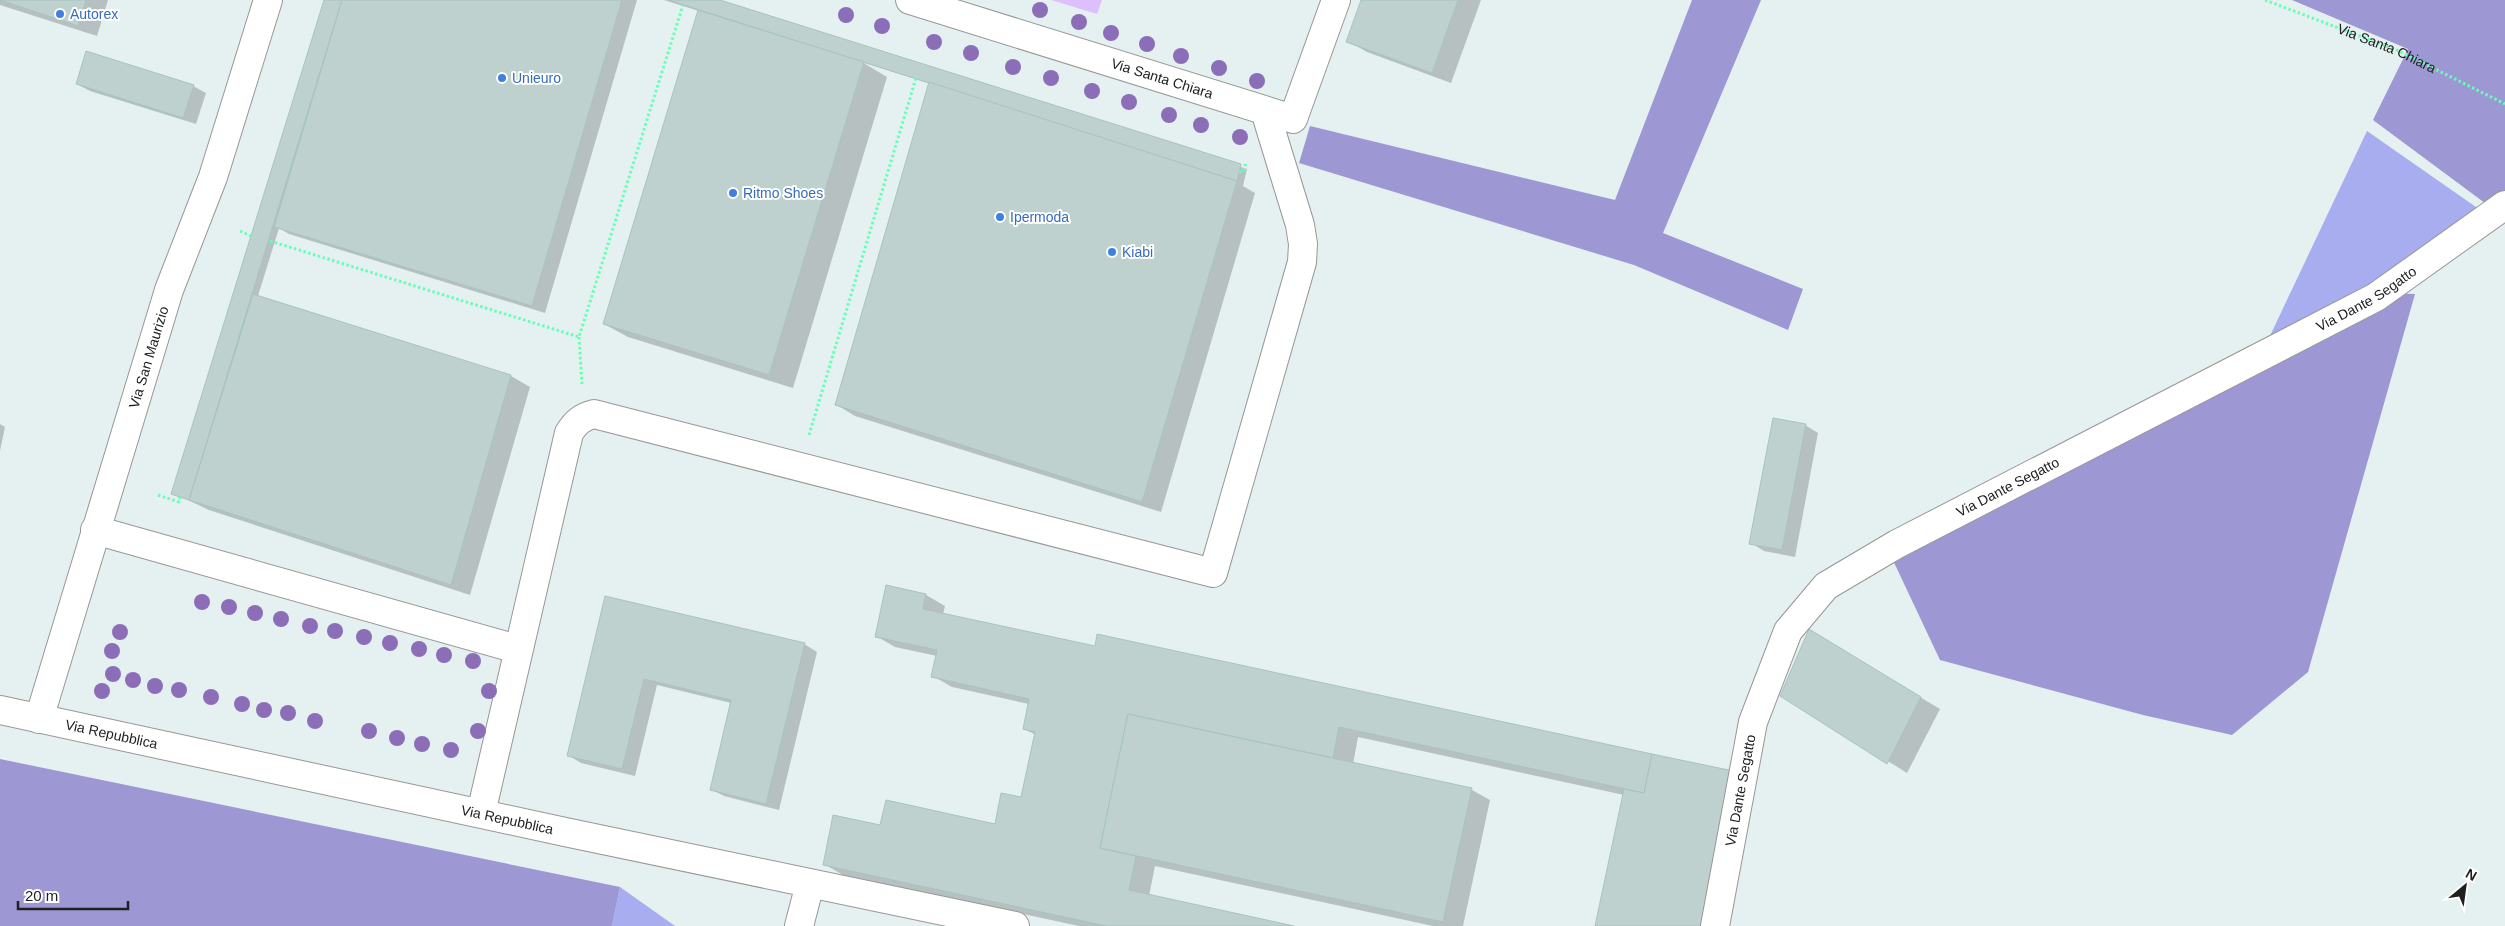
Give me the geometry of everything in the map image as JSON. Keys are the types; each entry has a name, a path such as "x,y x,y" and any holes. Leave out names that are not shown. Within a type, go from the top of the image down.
{"street":[{"name":"Via San Maurizio","path":"39,719 169,290 213,177 268,0"},
{"name":"Via Santa Chiara","path":"910,0 967,8 1293,119 1336,0"},
{"path":"481,813 517,649 569,433 576,422 585,416 594,414 1213,573 1302,262 1303,244 1300,225 1265,111"},
{"name":"Via Dante Segatto","path":"1715,926 1753,722 1788,631 1826,586 1906,540 2376,297 2505,205"},
{"path":"95,530 517,649"},
{"name":"Via Repubblica","path":"0,710 810,884 1015,926"},
{"path":"799,926 810,884"}],"path":[{"name":"Via Santa Chiara","path":"2265,0 2399,51 2505,104"},
{"path":"585,416 579,337 683,5"},
{"path":"800,467 916,78"},
{"path":"240,231 251,236"},
{"path":"270,241 579,337"},
{"path":"158,495 179,502 180,497"}],"shaded area":[{"path":"1051,0 1102,0 1097,14"},
{"path":"1692,0 1761,0 1663,233 1803,289 1788,330 1634,265 1299,163 1310,126 1615,200"},
{"path":"2292,0 2505,0 2505,200 2493,209 2373,120 2408,49"},
{"path":"2367,131 2486,214 2260,357"},
{"path":"2386,293 2415,294 2308,672 2232,735 2143,715 1940,660 1890,554"},
{"path":"0,759 620,887 612,926 0,926"},
{"path":"620,887 675,926 612,926"}],"building":[{"name":"Autorex","path":"0,0 86,0 78,26"},
{"path":"324,0 342,0 189,500 171,494"},
{"path":"342,0 622,0 532,306 274,227"},
{"path":"668,0 720,0 1241,164 1237,181"},
{"path":"1361,0 1458,0 1432,73 1346,42"},
{"name":"Ritmo Shoes","path":"698,10 864,62 769,375 603,324"},
{"path":"86,51 194,85 183,118 76,84"},
{"path":"929,82 1237,181 1142,502 835,405"},
{"path":"253,294 511,375 451,585 189,500"},
{"path":"1773,418 1806,424 1782,550 1749,544"},
{"path":"886,585 926,594 923,609 1095,646 1097,634 1652,754 1644,793 1339,727 1333,758 1128,714 1100,848 1136,856 1129,890 1294,926 1106,926 823,865 833,815 880,825 886,800 995,824 1001,793 1021,797 1035,732 1023,729 1029,699 931,677 937,650 875,637"},
{"path":"605,596 805,643 766,804 710,790 731,700 644,679 622,769 567,756"},
{"path":"1809,629 1921,697 1887,764 1780,696"},
{"path":"1128,714 1472,788 1443,922 1100,848"},
{"path":"1652,754 1738,772 1705,926 1595,926 1624,789 1644,793"}],"place":[{"name":"Autorex","path":"60,14"},
{"name":"Unieuro","path":"502,78"},
{"name":"Ritmo Shoes","path":"733,193"},
{"name":"Ipermoda","path":"1000,217"},
{"name":"Kiabi","path":"1112,252"}]}
